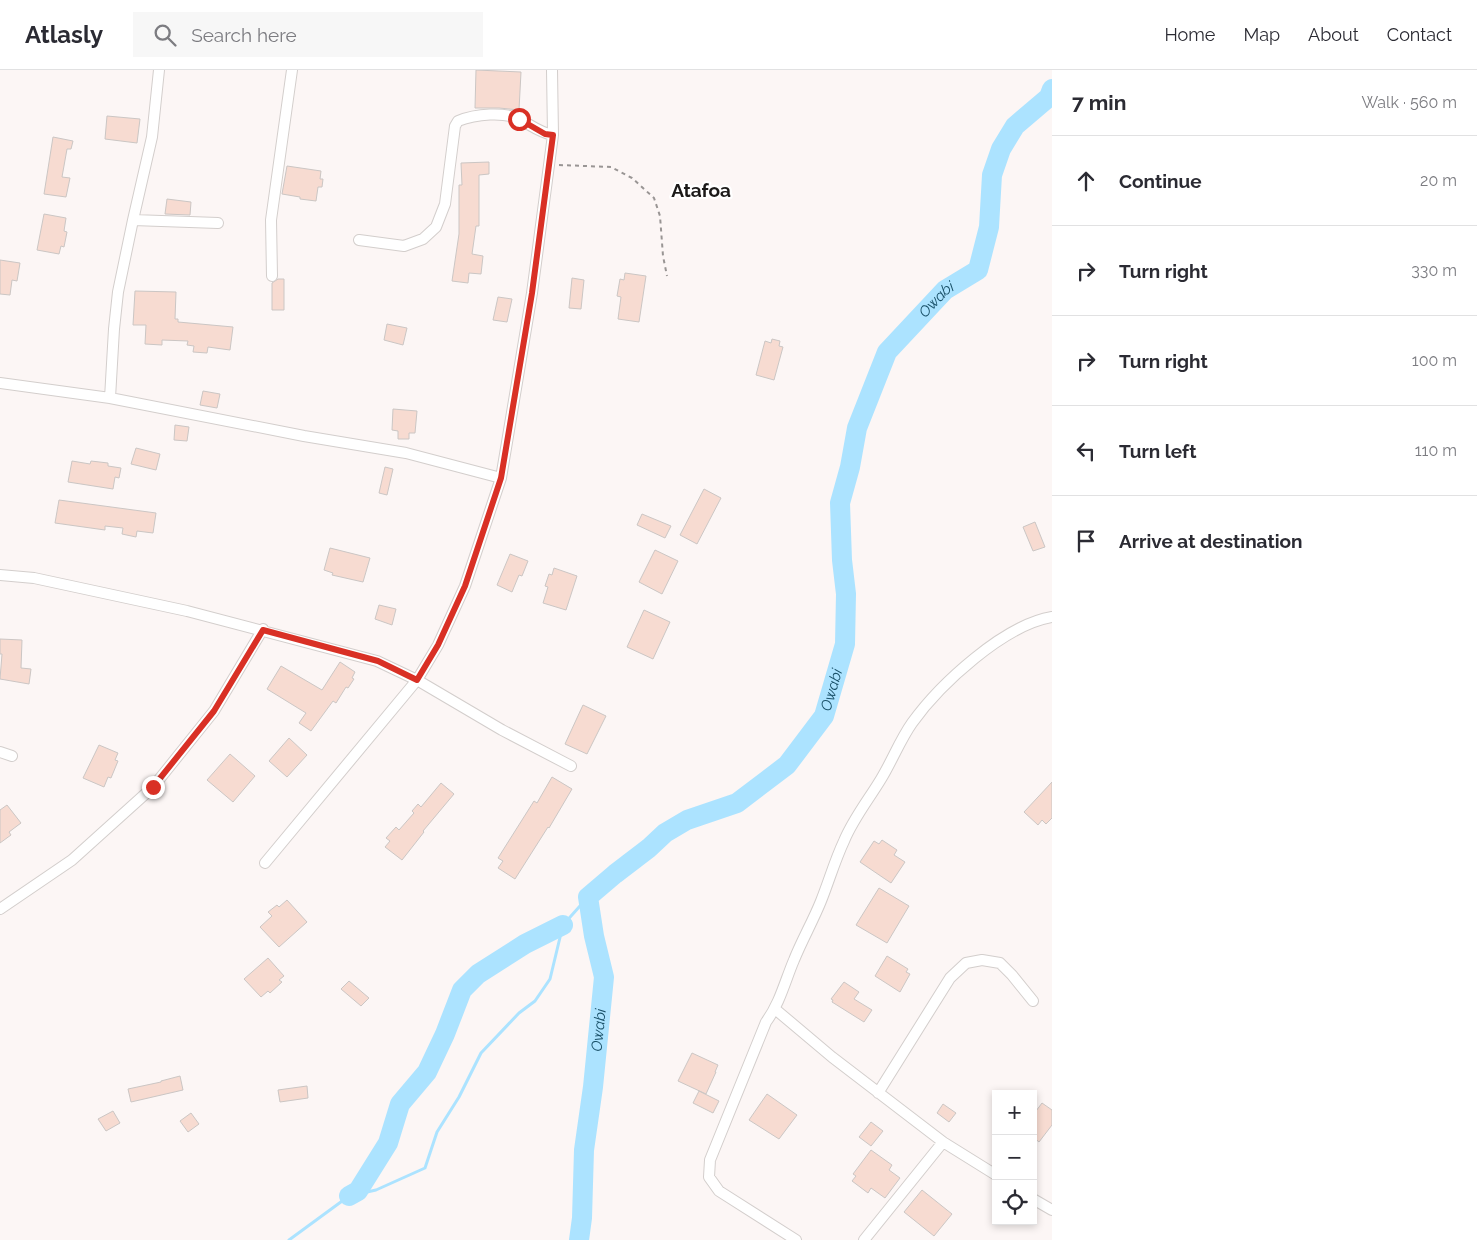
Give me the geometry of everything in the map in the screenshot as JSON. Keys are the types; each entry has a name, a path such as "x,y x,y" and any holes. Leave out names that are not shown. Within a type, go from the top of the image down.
{"street":[{"path":"110,398 118,292 152,137 159,70"},
{"path":"272,276 272,220 292,70"},
{"path":"265,863 417,680 438,645 465,586 501,478 532,293 553,135 552,70"},
{"path":"359,240 404,246 423,239 436,227 445,204 458,121 498,114 508,115 545,134 553,135"},
{"path":"133,220 218,223"},
{"path":"0,383 110,398 304,436 406,453 501,478"},
{"path":"0,575 34,578 187,610 378,661 417,680 502,730 572,766"},
{"path":"796,1240 719,1191 709,1177 710,1160 766,1022 775,1009 794,960 821,901 844,839 883,777 911,724 927,704 953,678 986,649 1033,623 1052,617"},
{"path":"0,909 72,860 153,787 214,711 263,630"},
{"path":"0,752 12,756"},
{"path":"878,1092 950,978 966,963 982,960 1000,963 1033,1001"},
{"path":"775,1009 832,1057 943,1142 992,1173"},
{"path":"864,1240 943,1142"},
{"path":"1037,1201 1052,1210"}],"path":[{"path":"549,165 611,167 632,178 654,198 660,216 663,256 667,276"}],"building":[{"path":"476,70 521,72 519,110 475,108"},
{"path":"107,116 140,119 137,143 105,139"},
{"path":"53,137 73,141 71,149 67,149 62,177 70,178 66,197 44,194"},
{"path":"489,162 489,174 479,175 479,226 476,226 472,254 483,256 481,274 469,273 468,283 452,281 459,234 459,185 462,185 461,163"},
{"path":"287,166 321,171 322,187 318,187 316,201 282,194"},
{"path":"167,199 191,202 190,215 165,214"},
{"path":"44,214 66,218 64,231 67,232 64,247 61,246 59,254 37,250"},
{"path":"0,260 20,263 17,281 12,280 10,295 0,294"},
{"path":"625,273 646,276 639,322 618,319 621,297 617,296 620,279 624,280"},
{"path":"572,278 584,280 581,309 569,308"},
{"path":"278,279 284,279 284,310 272,310 272,283"},
{"path":"135,291 176,292 175,319 178,319 178,322 233,327 230,350 208,347 207,353 193,352 194,346 187,345 188,341 162,340 162,345 145,344 146,325 133,325"},
{"path":"498,297 512,299 507,322 493,320"},
{"path":"387,324 407,328 403,345 384,340"},
{"path":"772,339 780,341 779,346 783,347 774,380 756,375 765,341 771,343"},
{"path":"203,391 220,394 217,408 200,405"},
{"path":"393,409 417,411 415,433 409,433 409,439 398,439 398,431 392,430"},
{"path":"175,425 189,427 187,441 174,440"},
{"path":"136,448 160,454 156,470 131,464"},
{"path":"72,461 90,464 91,461 108,463 108,466 121,468 119,478 115,477 113,489 68,482"},
{"path":"385,467 393,469 387,495 379,493"},
{"path":"704,489 721,498 697,544 680,535"},
{"path":"59,500 156,513 153,533 137,531 136,537 122,534 123,528 105,526 105,530 55,523"},
{"path":"642,514 671,526 665,538 637,525"},
{"path":"1035,522 1045,547 1033,551 1023,527"},
{"path":"330,548 370,558 363,582 332,575 333,573 324,570"},
{"path":"655,550 678,561 662,594 639,582"},
{"path":"510,554 528,561 522,576 519,575 512,592 497,585"},
{"path":"554,568 577,576 566,610 543,603 548,587 545,586 549,574 552,575"},
{"path":"379,605 396,609 392,625 375,619"},
{"path":"644,610 670,622 653,659 627,647"},
{"path":"0,639 22,640 21,668 31,669 29,684 0,679 2,654 0,654"},
{"path":"340,662 355,672 352,678 354,679 348,688 346,687 336,703 333,701 311,731 299,723 306,713 267,689 281,666 322,690"},
{"path":"583,705 606,716 587,754 565,744"},
{"path":"289,738 307,755 287,777 269,761"},
{"path":"99,745 118,753 115,760 118,761 111,778 108,777 104,787 83,778"},
{"path":"230,754 255,776 233,802 207,780"},
{"path":"552,777 572,789 515,879 498,868 503,861 498,858 534,801 537,803"},
{"path":"1052,782 1052,818 1046,824 1042,820 1038,825 1024,812"},
{"path":"441,783 454,794 402,860 385,847 390,841 386,838 396,827 399,830 414,813 412,811 418,804 421,807"},
{"path":"7,805 21,823 9,832 11,835 0,843 0,810"},
{"path":"882,840 897,850 894,855 905,862 891,883 860,862 874,841 879,844"},
{"path":"879,888 909,906 887,943 856,925"},
{"path":"287,900 307,922 279,947 260,927 272,916 268,912 277,905 279,907"},
{"path":"887,956 908,969 906,972 910,974 900,992 875,976"},
{"path":"268,958 284,976 279,980 282,982 270,993 268,991 261,997 244,979"},
{"path":"349,981 369,998 361,1006 341,989"},
{"path":"844,982 859,992 854,999 872,1010 864,1022 832,1002 833,1000 831,999"},
{"path":"692,1053 718,1065 706,1094 678,1081"},
{"path":"180,1076 183,1090 131,1102 128,1089"},
{"path":"307,1086 308,1098 280,1102 278,1090"},
{"path":"699,1091 719,1101 713,1113 693,1103"},
{"path":"767,1094 797,1115 779,1139 749,1120"},
{"path":"1042,1103 1052,1110 1052,1125 1039,1142 1037,1140 1037,1110"},
{"path":"943,1104 956,1113 949,1122 937,1113"},
{"path":"113,1111 120,1123 106,1131 98,1119"},
{"path":"191,1113 199,1124 188,1132 180,1121"},
{"path":"871,1122 883,1131 871,1146 859,1137"},
{"path":"871,1150 892,1165 889,1170 900,1178 885,1198 871,1188 868,1193 852,1181 856,1176 853,1174"},
{"path":"922,1190 952,1214 934,1236 904,1212"}],"waterway":[{"name":"Owabi","path":"579,1240 582,1218 584,1150 593,1087 604,977 594,936 588,897 665,833 687,820 737,803 787,765 824,716 845,644 846,594 842,560 840,503 850,467 857,428 887,352 945,290 978,270 989,227 992,175 1001,149 1015,126 1049,97 1052,89"},
{"path":"289,1240 349,1196 376,1190 425,1168 437,1132 459,1097 481,1053 519,1013 535,1001 550,979 563,925 588,897"},
{"path":"349,1196 358,1191 388,1143 400,1104 427,1072 445,1034 462,990 478,974 525,944 563,925"}],"district":[{"name":"Atafoa","path":"701,190"}],"route":[{"path":"153,787 214,711 263,630 378,661 417,680 438,645 465,586 501,478 532,293 553,135 545,134 519,119"}]}
